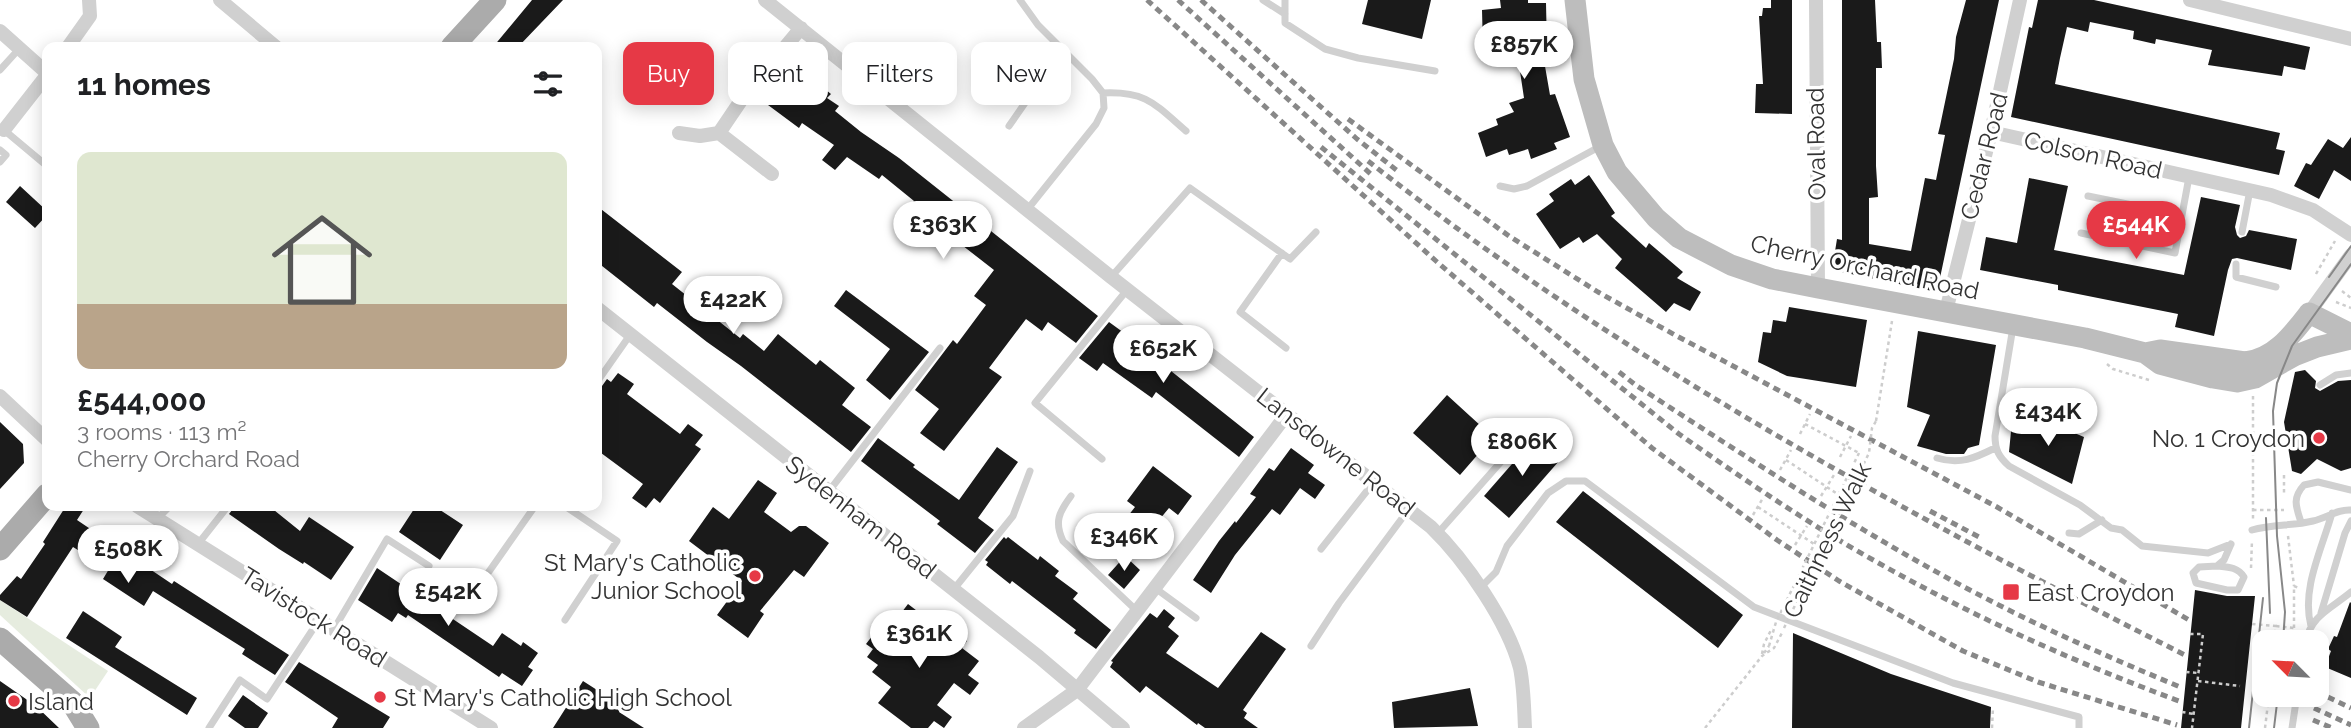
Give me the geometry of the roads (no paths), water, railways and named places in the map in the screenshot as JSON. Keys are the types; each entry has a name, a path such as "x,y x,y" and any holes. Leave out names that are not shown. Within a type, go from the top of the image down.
{"main road":[{"path":"457,42 495,0"},
{"path":"0,549 42,501"},
{"path":"0,639 72,702 88,728"}],"street":[{"path":"72,42 90,16 89,0"},
{"path":"220,0 270,42"},
{"name":"Lansdowne Road","path":"765,0 1111,277 1438,533 1503,625 1519,666 1525,728"},
{"name":"Cherry Orchard Road","path":"1575,0 1584,79 1603,145 1617,172 1656,218 1679,238 1731,265 1772,279 2014,323 2145,353 2160,350 2245,362 2351,340"},
{"name":"Oval Road","path":"1816,0 1818,288"},
{"name":"Cedar Road","path":"1946,311 1991,132 2020,0"},
{"path":"2190,0 2351,40"},
{"path":"719,133 742,99 801,28"},
{"path":"0,31 42,70"},
{"path":"2,132 42,80"},
{"name":"Colson Road","path":"1991,132 2250,190 2313,210 2346,233"},
{"path":"679,133 700,136 719,133 772,174"},
{"path":"2282,355 2351,255"},
{"name":"Sydenham Road","path":"602,311 954,590 1123,728"},
{"path":"2309,313 2351,334"},
{"path":"0,396 42,435"},
{"path":"1024,728 1077,690 1287,414"},
{"name":"Tavistock Road","path":"145,511 491,728"}],"lane":[{"path":"1020,0 1056,42"},
{"path":"1263,0 1284,15"},
{"path":"1284,0 1284,23 1325,49 1358,58 1435,71"},
{"path":"0,70 19,49"},
{"path":"1027,209 1096,124 1104,108 1102,93 1071,57"},
{"path":"1102,93 1121,93 1151,101 1186,131"},
{"path":"1009,126 1024,105"},
{"path":"2,132 42,162"},
{"path":"1500,186 1514,189 1527,186 1603,145"},
{"path":"0,150 6,155 0,162"},
{"path":"2081,233 2175,253 2189,176"},
{"path":"1111,277 1191,188 1290,259 1316,232"},
{"path":"2242,232 2250,190"},
{"path":"2088,196 2173,214"},
{"path":"2130,243 2137,206"},
{"path":"1282,253 1240,312 1286,348"},
{"path":"2236,264 2236,277 2276,287"},
{"path":"1102,459 1035,403 1127,289"},
{"path":"2014,323 1995,436 1995,448 2000,458 2009,466 2080,505 2112,528 2122,530 2142,546 2208,553 2231,544 2224,560 2217,566 2199,567 2193,573 2196,583 2238,590 2244,577 2241,572 2235,568 2217,566"},
{"path":"602,375 631,334"},
{"path":"829,492 940,348"},
{"path":"2320,385 2336,375 2351,373"},
{"path":"1438,533 1529,430"},
{"path":"1937,458 1952,463 1965,461 1995,448"},
{"path":"954,590 1013,516 1030,471"},
{"path":"1480,589 1496,572 1507,546 1548,493 1566,481 1579,480 1590,484 1754,607 1953,682 2079,717 2079,728"},
{"path":"1321,549 1374,482"},
{"path":"2301,522 2295,505 2304,485 2318,482 2351,490"},
{"path":"1071,496 1057,520 1063,541 1137,611"},
{"path":"1311,646 1409,508"},
{"path":"2252,530 2312,521 2332,513 2351,510"},
{"path":"158,519 165,511"},
{"path":"198,544 224,511"},
{"path":"488,573 531,511"},
{"path":"565,620 617,541 572,511"},
{"path":"2311,626 2307,612 2307,596 2332,513"},
{"path":"2069,533 2079,534 2102,520"},
{"path":"2321,613 2351,521"},
{"path":"334,629 387,539 429,566"},
{"path":"1155,588 1196,618"},
{"path":"2310,630 2321,613 2351,592"},
{"path":"209,728 240,680 267,698 318,620"},
{"path":"2292,728 2295,707"}],"tram line":[{"path":"2329,277 2351,246"},
{"path":"2284,630 2285,612 2277,536 2273,411 2277,383 2292,346 2351,264"},
{"path":"2266,518 2270,613"},
{"path":"2249,728 2263,598"},
{"path":"2274,728 2277,707"}],"railway":[{"path":"1147,0 1436,261 1652,448 1777,540 1839,581 1963,651 2038,682 2177,725"},
{"path":"1178,0 1373,176"},
{"path":"1201,0 1357,139 1399,172"},
{"path":"1348,119 1509,236 1598,292 1997,507 2189,620"},
{"path":"1321,147 1679,434 1800,516 1875,561 1986,619 2062,654 2179,701"},
{"path":"1368,161 1464,233 1562,301 1764,428 1973,545 2185,655"},
{"path":"1619,372 1811,498 1945,577 2038,624 2180,687"},
{"path":"1930,511 1979,537"},
{"path":"2329,698 2351,708"},
{"path":"2314,708 2351,725"},
{"path":"2313,720 2332,728"}],"place":[{"name":"No. 1 Croydon","path":"2319,438"},
{"name":"St Mary's Catholic Junior School","path":"755,576"},
{"name":"East Croydon","path":"2011,592"},
{"name":"St Mary's Catholic High School","path":"380,697"},
{"name":"Island","path":"14,701"}]}
